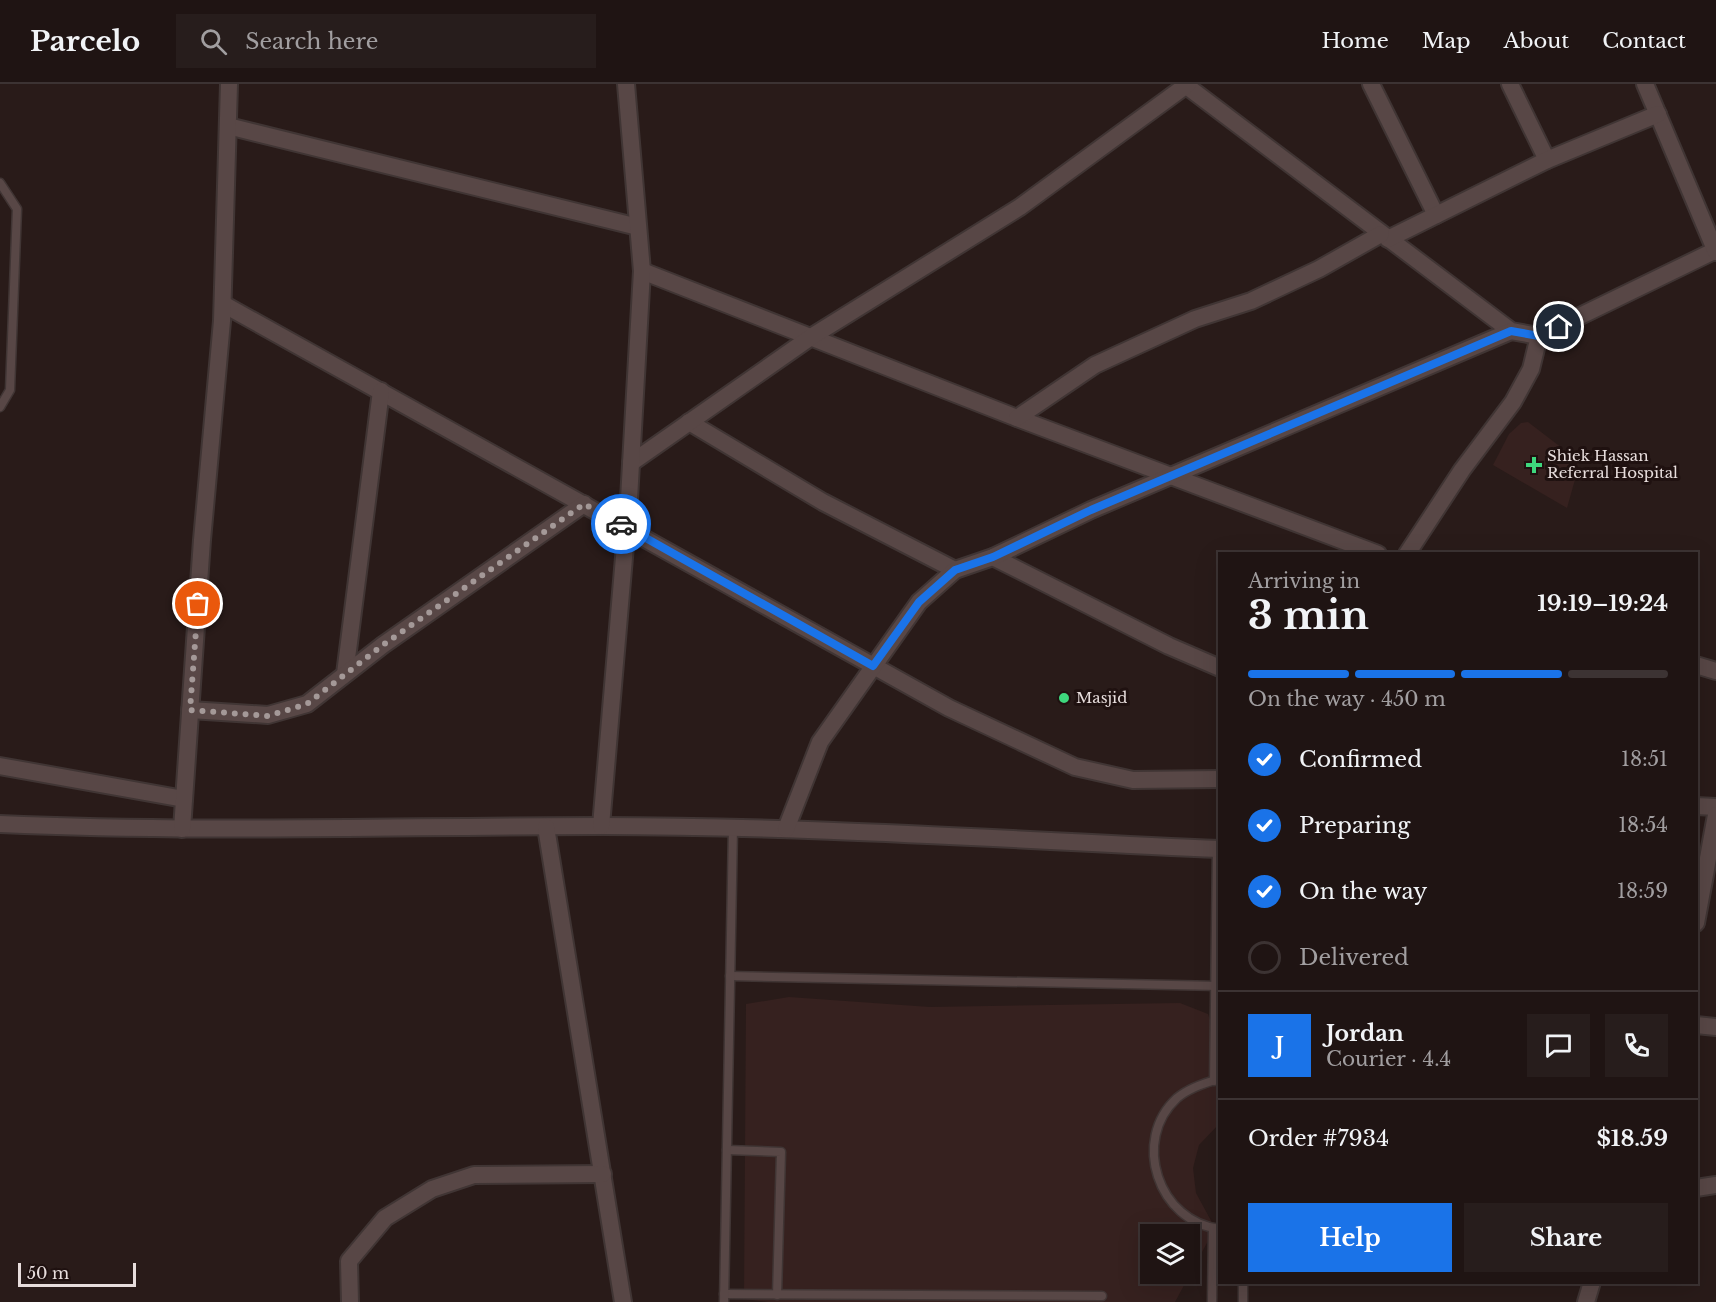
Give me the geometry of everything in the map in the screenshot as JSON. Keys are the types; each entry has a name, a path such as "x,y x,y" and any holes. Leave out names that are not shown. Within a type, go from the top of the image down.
{"street":[{"path":"182,829 223,304 229,84"},
{"path":"601,826 627,527 642,271 626,84"},
{"path":"631,463 811,337 1020,207 1186,84 1384,237 1511,331 1539,336 1716,251 1645,84"},
{"path":"1371,84 1436,215"},
{"path":"1510,84 1547,160"},
{"path":"1017,418 1095,365 1195,319 1251,301 1384,237 1436,215 1547,160 1658,114"},
{"path":"228,126 638,227"},
{"path":"642,271 1017,418 1373,552"},
{"path":"223,304 949,708 1075,767 1133,780 1218,779"},
{"path":"786,829 820,742 919,602 955,570 993,557 1091,510 1511,331"},
{"path":"1408,552 1462,470 1513,402 1531,369 1539,336"},
{"path":"345,674 381,391"},
{"path":"689,422 824,502 955,570"},
{"path":"190,710 268,716 307,704 345,674 584,504"},
{"path":"993,557 1169,646 1218,667"},
{"path":"1698,666 1716,671"},
{"path":"0,766 184,800"},
{"path":"1698,806 1716,807"},
{"path":"1698,911 1716,815"},
{"path":"0,824 182,829 601,826 786,829 1218,849"},
{"path":"546,827 624,1302"},
{"path":"1698,1025 1716,1027"},
{"path":"350,1302 349,1261 385,1218 432,1189 474,1175 603,1174"},
{"path":"1698,1188 1716,1185"},
{"path":"1586,1302 1591,1284"}],"lane":[{"path":"0,183 17,209 9,390 0,407"},
{"path":"733,828 724,1298 777,1295 1102,1296"},
{"path":"1212,1302 1216,1228 1192,1220 1173,1206 1160,1186 1153,1163 1154,1140 1162,1117 1177,1099 1197,1086 1217,1080 1218,849"},
{"path":"730,976 1217,986"},
{"path":"727,1149 781,1152 777,1295"},
{"path":"1243,1284 1243,1302"}],"shaded area":[{"name":"Shiek Hassan Referral Hospital","path":"1528,422 1562,448 1575,466 1576,476 1567,508 1493,465 1509,434 1521,423"},
{"path":"789,997 930,1007 1180,1003 1208,1014 1218,1044 1218,1125 1199,1145 1193,1168 1196,1193 1215,1228 1200,1256 1200,1224 1140,1224 1140,1284 1185,1284 1175,1302 768,1302 744,1299 746,1004"}],"way so far":[{"path":"198,604 190,710 268,716 307,704 383,645 584,504 621,524"}],"place":[{"name":"Shiek Hassan Referral Hospital","path":"1534,465"},
{"name":"Masjid","path":"1064,698"}],"route":[{"path":"621,524 873,666 919,602 955,570 993,557 1091,510 1511,331 1539,336 1559,327"}]}
